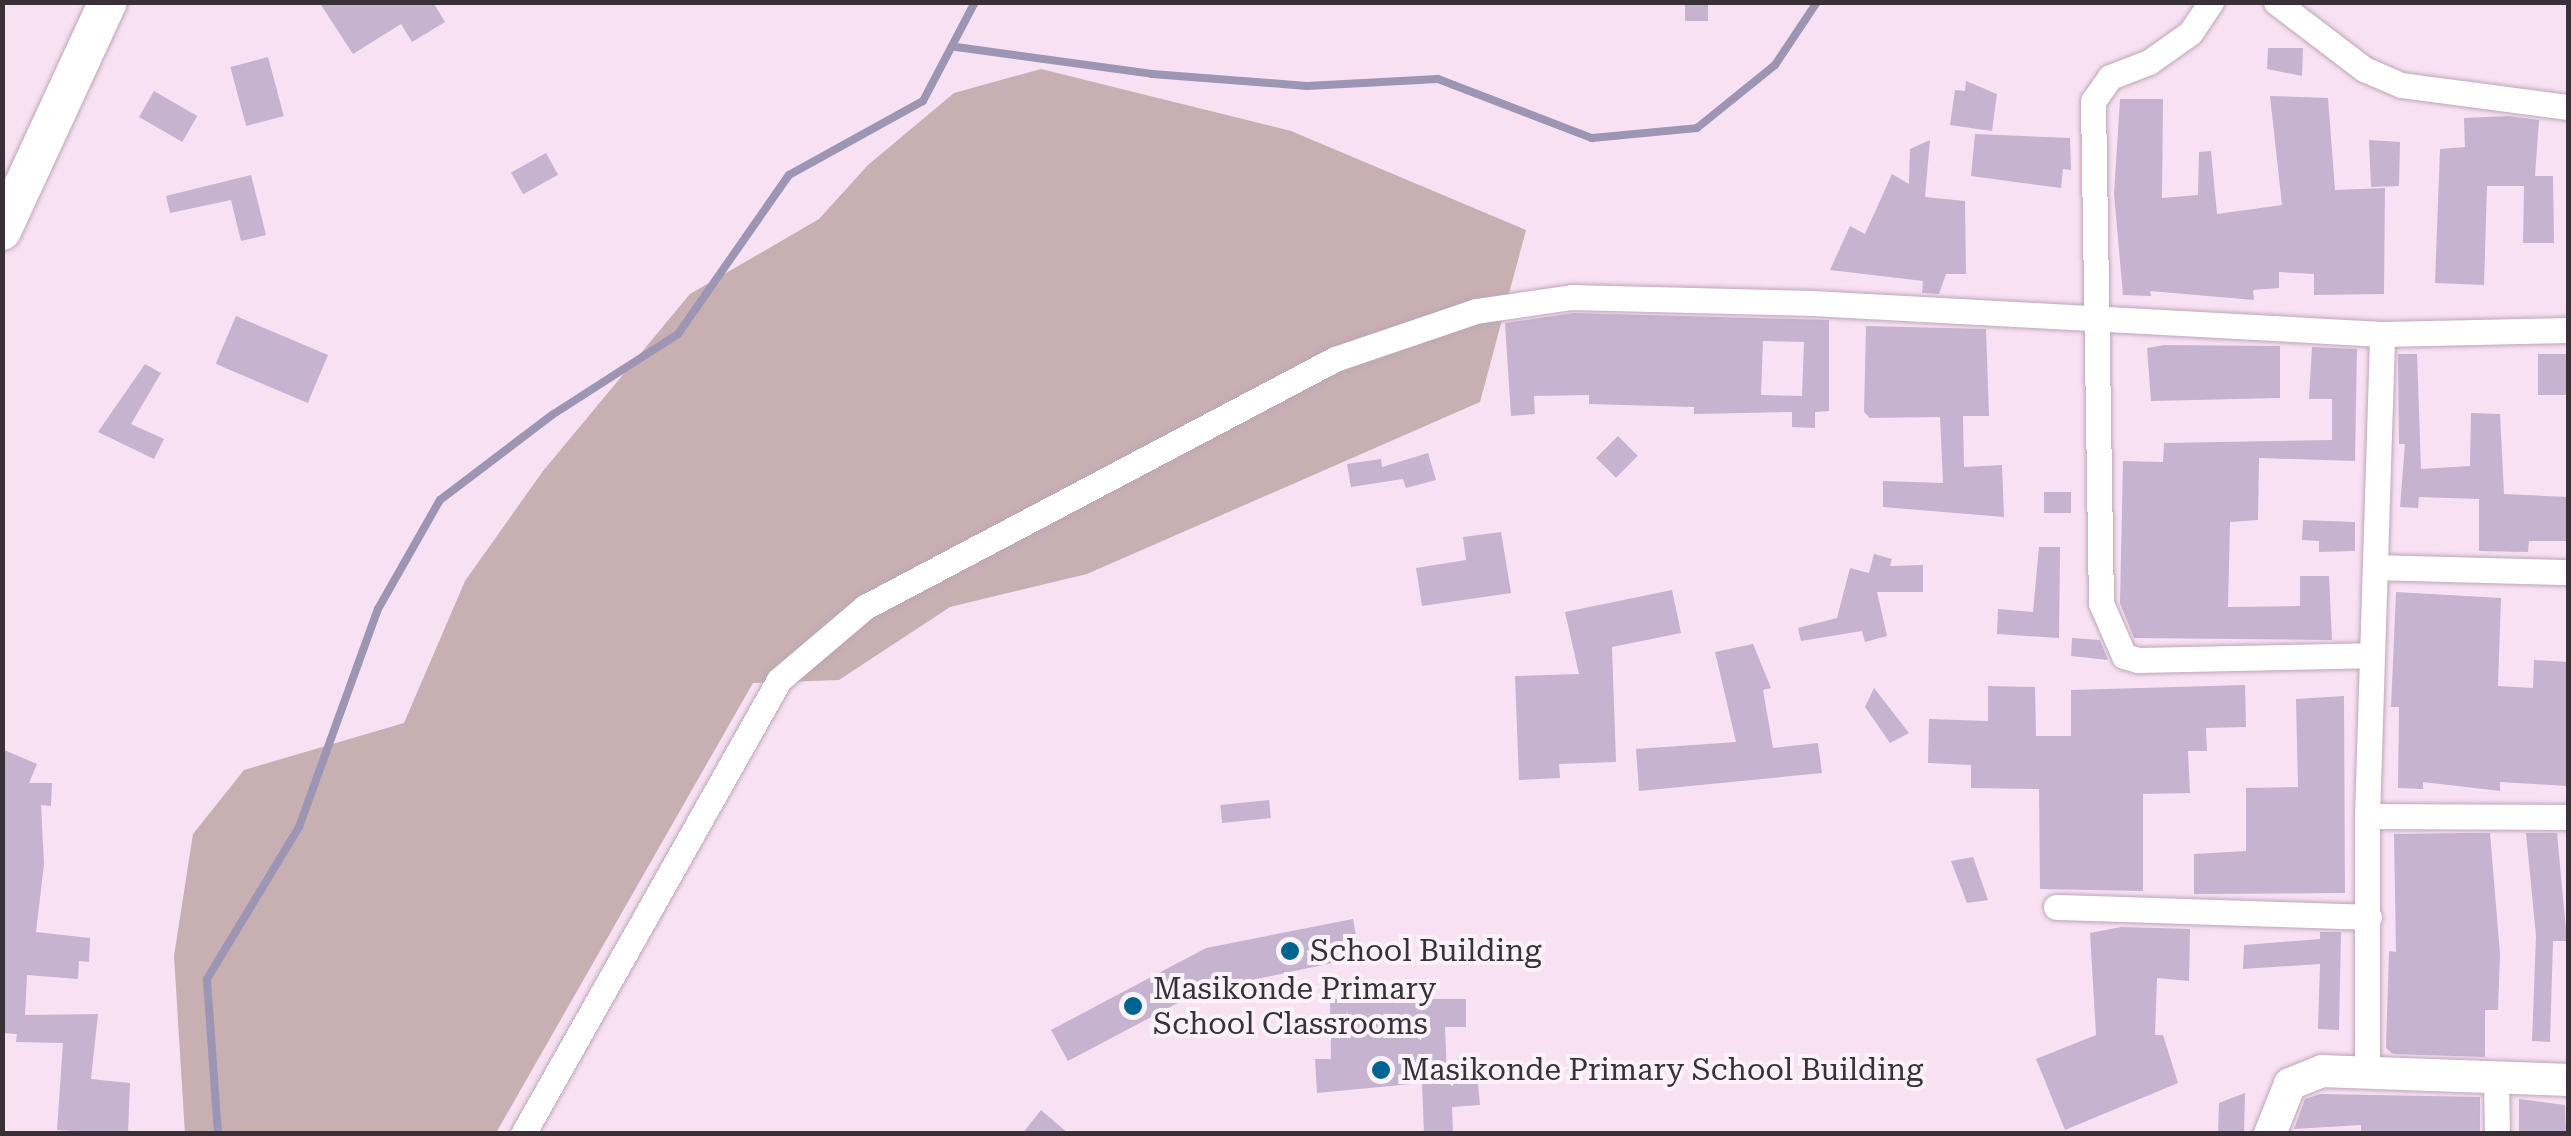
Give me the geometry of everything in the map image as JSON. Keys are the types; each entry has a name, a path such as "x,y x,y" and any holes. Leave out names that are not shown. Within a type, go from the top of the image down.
{"highway":[{"path":"2,231 108,2"}],"main road":[{"path":"2270,1134 2290,1084 2322,1071 2568,1080"}],"street":[{"path":"2211,2 2171,48 2110,77 2095,94 2101,318 2098,576 2107,624 2124,656 2158,663 2370,655"},
{"path":"2276,2 2364,69 2401,84 2568,107"},
{"path":"522,1134 780,680 865,606 969,547 1335,358 1476,312 1572,297 1640,296 2382,334 2568,330"},
{"path":"2367,1071 2366,816 2382,334"},
{"path":"2375,567 2568,572"},
{"path":"2366,816 2568,817"},
{"path":"2056,907 2369,917"},
{"path":"2496,1079 2497,1134"}],"shaded area":[{"path":"1041,69 1291,131 1526,230 1480,402 1087,574 950,607 839,680 753,683 496,1133 185,1134 174,956 193,834 244,770 404,723 465,581 543,471 690,294 819,219 868,165 954,93"}],"building":[{"path":"319,2 433,2 445,22 412,42 401,24 353,54"},
{"path":"1685,2 1708,2 1708,21 1685,21"},
{"path":"2268,48 2303,48 2302,76 2267,69"},
{"path":"268,57 284,116 246,126 230,67"},
{"path":"1966,81 1997,94 1992,131 1950,125 1955,90 1965,91"},
{"path":"154,91 197,116 182,142 139,117"},
{"path":"2270,96 2328,98 2335,190 2385,188 2384,294 2314,295 2314,274 2279,272 2279,288 2253,290 2254,300 2150,291 2151,296 2123,295 2114,194 2120,99 2163,99 2162,198 2198,195 2199,152 2211,151 2217,214 2282,205"},
{"path":"2509,116 2539,120 2535,176 2553,176 2554,243 2523,243 2524,186 2487,186 2484,285 2435,283 2440,149 2465,147 2464,118"},
{"path":"1975,134 2070,138 2071,170 2063,169 2061,188 1971,176"},
{"path":"1930,140 1925,197 1965,201 1966,274 1946,274 1939,294 1922,293 1923,281 1830,270 1850,226 1865,234 1892,174 1909,184 1910,149"},
{"path":"2369,140 2400,142 2399,186 2371,187"},
{"path":"546,153 558,175 523,194 511,172"},
{"path":"251,175 266,235 241,241 231,200 170,213 166,196"},
{"path":"1573,313 1829,320 1829,411 1815,412 1815,428 1792,427 1792,412 1694,414 1694,407 1589,404 1589,395 1534,396 1535,414 1511,416 1505,323","holes":["1763,341 1804,342 1802,396 1761,395"]},
{"path":"236,316 328,355 308,403 216,364"},
{"path":"1866,326 1986,329 1989,416 1963,416 1964,467 2002,465 2004,517 1883,507 1883,481 1943,483 1940,417 1870,418 1864,412"},
{"path":"2280,346 2280,398 2151,401 2147,348"},
{"path":"2312,347 2357,349 2355,461 2259,458 2258,520 2230,522 2228,607 2300,606 2300,576 2329,576 2332,640 2134,638 2120,603 2123,461 2163,462 2164,443 2332,440 2332,399 2309,399"},
{"path":"2398,354 2417,354 2421,469 2470,466 2471,413 2500,414 2504,494 2568,497 2568,541 2529,541 2528,552 2479,551 2479,499 2419,497 2418,508 2400,507 2405,444 2399,444"},
{"path":"2538,354 2568,354 2568,395 2538,395"},
{"path":"145,364 161,373 131,424 164,439 154,459 98,432"},
{"path":"1618,436 1638,456 1616,478 1596,458"},
{"path":"1428,453 1436,480 1406,488 1403,479 1351,487 1347,464 1381,459 1382,467"},
{"path":"2044,492 2071,492 2071,513 2044,513"},
{"path":"2303,520 2355,522 2355,551 2319,552 2319,541 2302,540"},
{"path":"1501,532 1511,593 1422,606 1416,568 1466,560 1463,537"},
{"path":"2039,547 2060,547 2059,638 1997,634 1998,609 2033,612"},
{"path":"1874,554 1892,559 1890,566 1923,565 1923,592 1877,592 1887,636 1865,642 1862,631 1801,641 1798,628 1837,618 1850,568 1869,573"},
{"path":"1672,590 1681,633 1612,647 1616,762 1559,764 1560,778 1519,780 1515,676 1579,674 1565,612"},
{"path":"2396,592 2501,598 2498,686 2533,688 2534,660 2568,662 2568,786 2500,782 2500,791 2423,782 2423,789 2398,788 2399,707 2391,707"},
{"path":"2072,638 2100,640 2108,660 2071,656"},
{"path":"1753,644 1771,688 1763,690 1773,748 1818,743 1822,773 1639,791 1636,749 1736,742 1715,652"},
{"path":"2245,685 2246,727 2206,728 2207,751 2188,751 2190,793 2143,794 2143,891 2040,889 2039,789 1971,788 1971,765 1928,763 1929,719 1988,721 1988,686 2035,687 2036,736 2071,736 2071,690"},
{"path":"1874,688 1909,733 1890,743 1865,707"},
{"path":"2344,696 2345,893 2194,894 2194,854 2246,851 2246,788 2298,787 2296,699"},
{"path":"2,749 37,764 29,783 52,783 51,806 41,805 44,864 36,932 90,938 89,962 79,961 78,979 27,975 25,1015 98,1014 91,1079 130,1083 128,1134 57,1130 63,1043 16,1042 17,1034 2,1033"},
{"path":"1269,800 1271,818 1222,823 1220,805"},
{"path":"2490,833 2500,954 2498,1010 2485,1010 2485,1057 2393,1054 2386,1048 2389,951 2396,952 2394,834"},
{"path":"2526,833 2557,833 2567,941 2553,941 2550,1042 2532,1041 2536,936"},
{"path":"1973,857 1988,900 1967,903 1951,861"},
{"path":"1353,919 1360,957 1229,985 1227,977 1068,1061 1051,1030 1206,948"},
{"path":"2121,927 2190,929 2189,981 2157,978 2155,1035 2163,1035 2178,1083 2065,1130 2036,1059 2096,1035 2090,933"},
{"path":"2320,932 2341,932 2339,1030 2318,1029 2320,964 2243,969 2244,945 2320,939"},
{"path":"1330,999 1466,999 1466,1027 1445,1027 1447,1077 1477,1075 1480,1105 1452,1107 1453,1134 1424,1134 1422,1083 1317,1093 1315,1059 1331,1059"},
{"path":"2245,1093 2244,1134 2218,1134 2219,1103"},
{"path":"2320,1094 2480,1097 2480,1134 2361,1134 2361,1125 2294,1129 2305,1099"},
{"path":"2519,1099 2565,1105 2566,1134 2519,1134"},
{"path":"1041,1110 1069,1134 1022,1134"}],"waterway":[{"path":"218,1134 207,979 299,827 378,609 440,500 552,415 678,334 789,175 923,101 975,2"},
{"path":"956,47 1152,74 1307,86 1438,79 1592,138 1697,128 1775,65 1817,2"}],"place":[{"name":"School Building","path":"1290,951"},
{"name":"Masikonde Primary School Classrooms","path":"1133,1006"},
{"name":"Masikonde Primary School Building","path":"1381,1070"}]}
